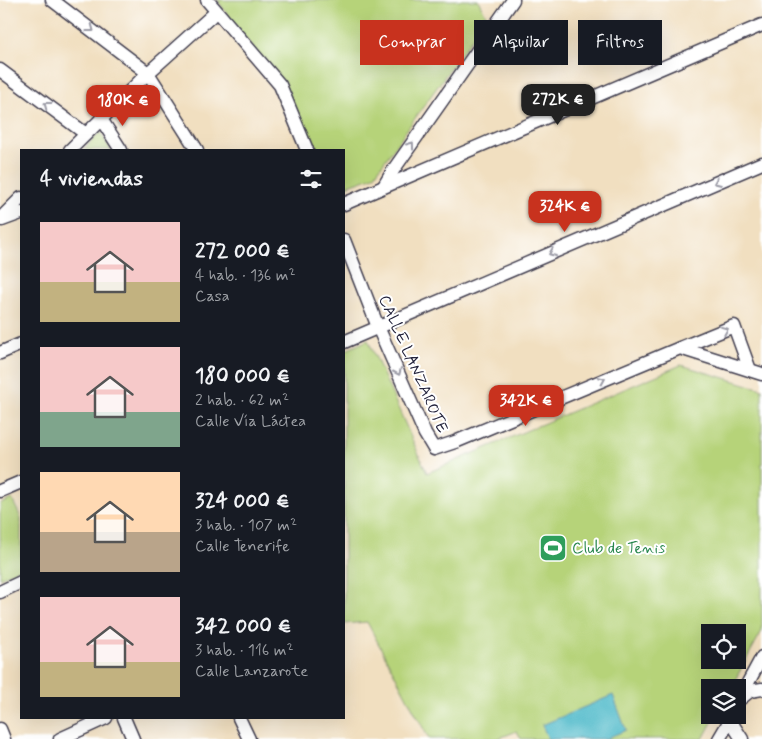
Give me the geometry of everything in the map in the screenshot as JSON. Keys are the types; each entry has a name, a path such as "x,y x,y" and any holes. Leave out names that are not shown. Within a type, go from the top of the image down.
{"street":[{"path":"52,0 148,73 196,149"},
{"path":"207,0 280,85 307,149"},
{"path":"384,186 513,0"},
{"path":"71,149 148,73 216,12"},
{"path":"345,204 762,25"},
{"path":"0,70 86,134"},
{"path":"101,119 120,149"},
{"path":"345,342 762,163"},
{"path":"0,220 20,199"},
{"path":"0,220 20,213"},
{"name":"CALLE LANZAROTE","path":"345,243 378,327 425,434 434,449 734,326 756,372"},
{"path":"0,353 20,344"},
{"name":"CALLE LANZAROTE","path":"680,348 756,372"},
{"path":"1,488 20,486"},
{"path":"0,592 20,582"},
{"path":"746,686 762,657"},
{"path":"746,694 750,691 762,689"},
{"path":"60,739 104,719"},
{"path":"124,719 133,739"},
{"path":"239,719 249,739"},
{"path":"719,739 727,724"},
{"path":"733,724 742,739"},
{"path":"0,729 4,739"}],"green space":[{"path":"217,0 478,0 487,17 485,20 474,20 474,35 464,49 464,20 360,20 360,65 453,65 374,176 345,187 345,149 312,149 280,85"},
{"path":"100,132 110,149 84,149"},
{"name":"Club de Tenis","path":"368,340 427,473 681,365 762,389 762,631 746,660 746,624 701,624 701,669 741,669 735,679 701,679 701,724 711,724 703,739 521,739 517,731 497,739 429,739 367,622 345,624 345,351"},
{"path":"12,499 20,516 20,568 0,578 0,504"}],"water":[{"path":"613,695 626,730 605,739 548,739 542,725"}],"place":[{"name":"Club de Tenis","path":"553,548"}]}
